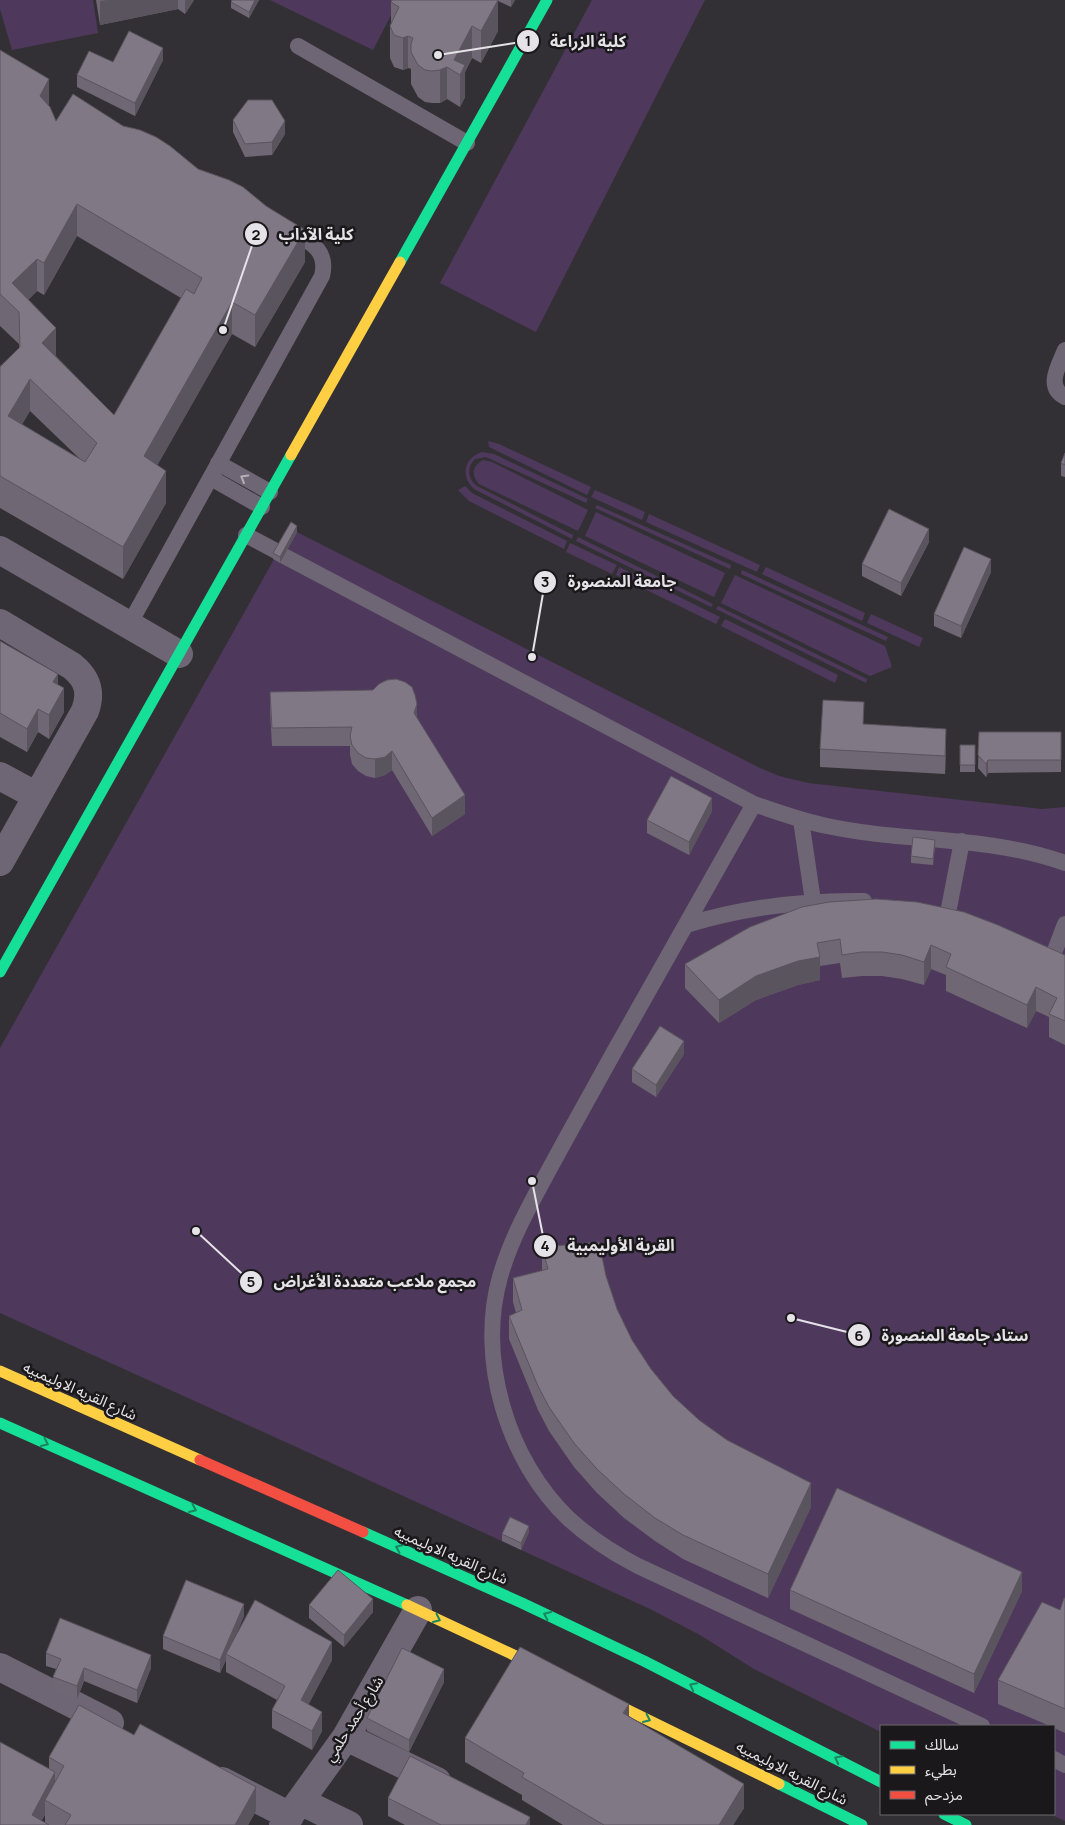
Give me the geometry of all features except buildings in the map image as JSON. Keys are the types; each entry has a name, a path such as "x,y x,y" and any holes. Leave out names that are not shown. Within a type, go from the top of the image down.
{"main road":[{"path":"0,972 547,0"},
{"name":"شارع القريه الاوليمبيه","path":"0,1371 522,1603 644,1661 880,1781"},
{"path":"0,1423 418,1610 559,1677"},
{"name":"شارع القريه الاوليمبيه","path":"585,1689 862,1825"},
{"path":"946,1815 966,1825"}],"street":[{"path":"0,550 179,654"},
{"path":"0,623 80,672 86,681 89,691 85,711 0,862"},
{"path":"0,776 37,796"},
{"name":"شارع أحمد حلمي","path":"291,1814 346,1737 418,1610"},
{"path":"0,1667 132,1735"},
{"path":"346,1737 458,1791"},
{"path":"202,1771 291,1814 349,1825"}],"lane":[{"path":"298,46 467,143"},
{"path":"129,625 322,276 324,268 321,252 315,246 274,220"},
{"path":"1065,350 1054,375 1054,381 1058,392 1065,397"},
{"path":"218,463 266,500"},
{"path":"211,478 266,500"},
{"path":"246,535 754,804 801,820 855,831 962,841 1022,850 1058,860 1065,849"},
{"path":"754,804 587,1100 523,1218 499,1279 493,1326 497,1380 508,1422 533,1473 549,1497 568,1518 590,1537 638,1566 980,1725"},
{"path":"801,820 813,901"},
{"path":"948,913 962,841"},
{"path":"686,925 750,909 813,901 875,902"},
{"path":"930,910 948,913 967,920"},
{"path":"1036,947 1060,956 1065,924"}],"shaded area":[{"path":"0,0 93,0 98,33 12,50 0,9"},
{"path":"270,0 399,0 373,50"},
{"path":"592,0 705,0 536,332 440,283"},
{"path":"488,441 499,444 591,487 587,495 489,447"},
{"path":"482,452 494,454 588,499 586,503 486,457 475,459 470,466 470,477 477,486 573,535 572,539 474,489 467,479 466,468 471,458"},
{"path":"483,460 492,462 588,510 578,531 479,484 474,471 479,462"},
{"path":"465,486 472,493 567,541 564,549 469,501 458,490"},
{"path":"595,490 645,512 642,520 591,497"},
{"path":"597,505 731,565 730,569 595,508"},
{"path":"596,512 725,573 714,597 585,536"},
{"path":"649,514 760,565 757,572 646,522"},
{"path":"291,529 779,776 808,783 1042,809 1065,807 1065,1821 1052,1815 1055,1815 1055,1725 880,1725 880,1732 754,1669 700,1635 650,1609 0,1313 0,1048"},
{"path":"578,537 713,604 711,607 576,541"},
{"path":"570,543 617,565 612,574 566,552"},
{"path":"619,567 720,617 716,624 616,575"},
{"path":"766,567 865,613 862,621 762,574"},
{"path":"742,570 888,637 886,641 741,574"},
{"path":"735,575 885,646 892,667 870,676 721,603"},
{"path":"718,606 867,679 866,683 716,609"},
{"path":"871,614 923,638 919,647 867,623"},
{"path":"725,619 838,675 835,683 721,626"}],"traffic: fast":[{"path":"400,262 547,0"},
{"path":"0,972 291,455"},
{"path":"0,1423 407,1605"},
{"path":"363,1532 522,1603 644,1661 880,1781"},
{"path":"779,1784 862,1825"},
{"path":"946,1815 966,1825"}],"traffic: slow":[{"path":"291,455 400,262"},
{"path":"0,1371 200,1460"},
{"path":"407,1605 550,1672"},
{"path":"595,1694 779,1784"}],"traffic: jam":[{"path":"200,1460 363,1532"}],"place":[{"name":"كلية الزراعة","path":"438,55"},
{"name":"كلية الآداب","path":"223,330"},
{"name":"جامعة المنصورة","path":"532,657"},
{"name":"القرية الأوليمبية","path":"532,1181"},
{"name":"مجمع ملاعب متعددة الأغراض","path":"196,1231"},
{"name":"ستاد جامعة المنصورة","path":"791,1318"}]}
